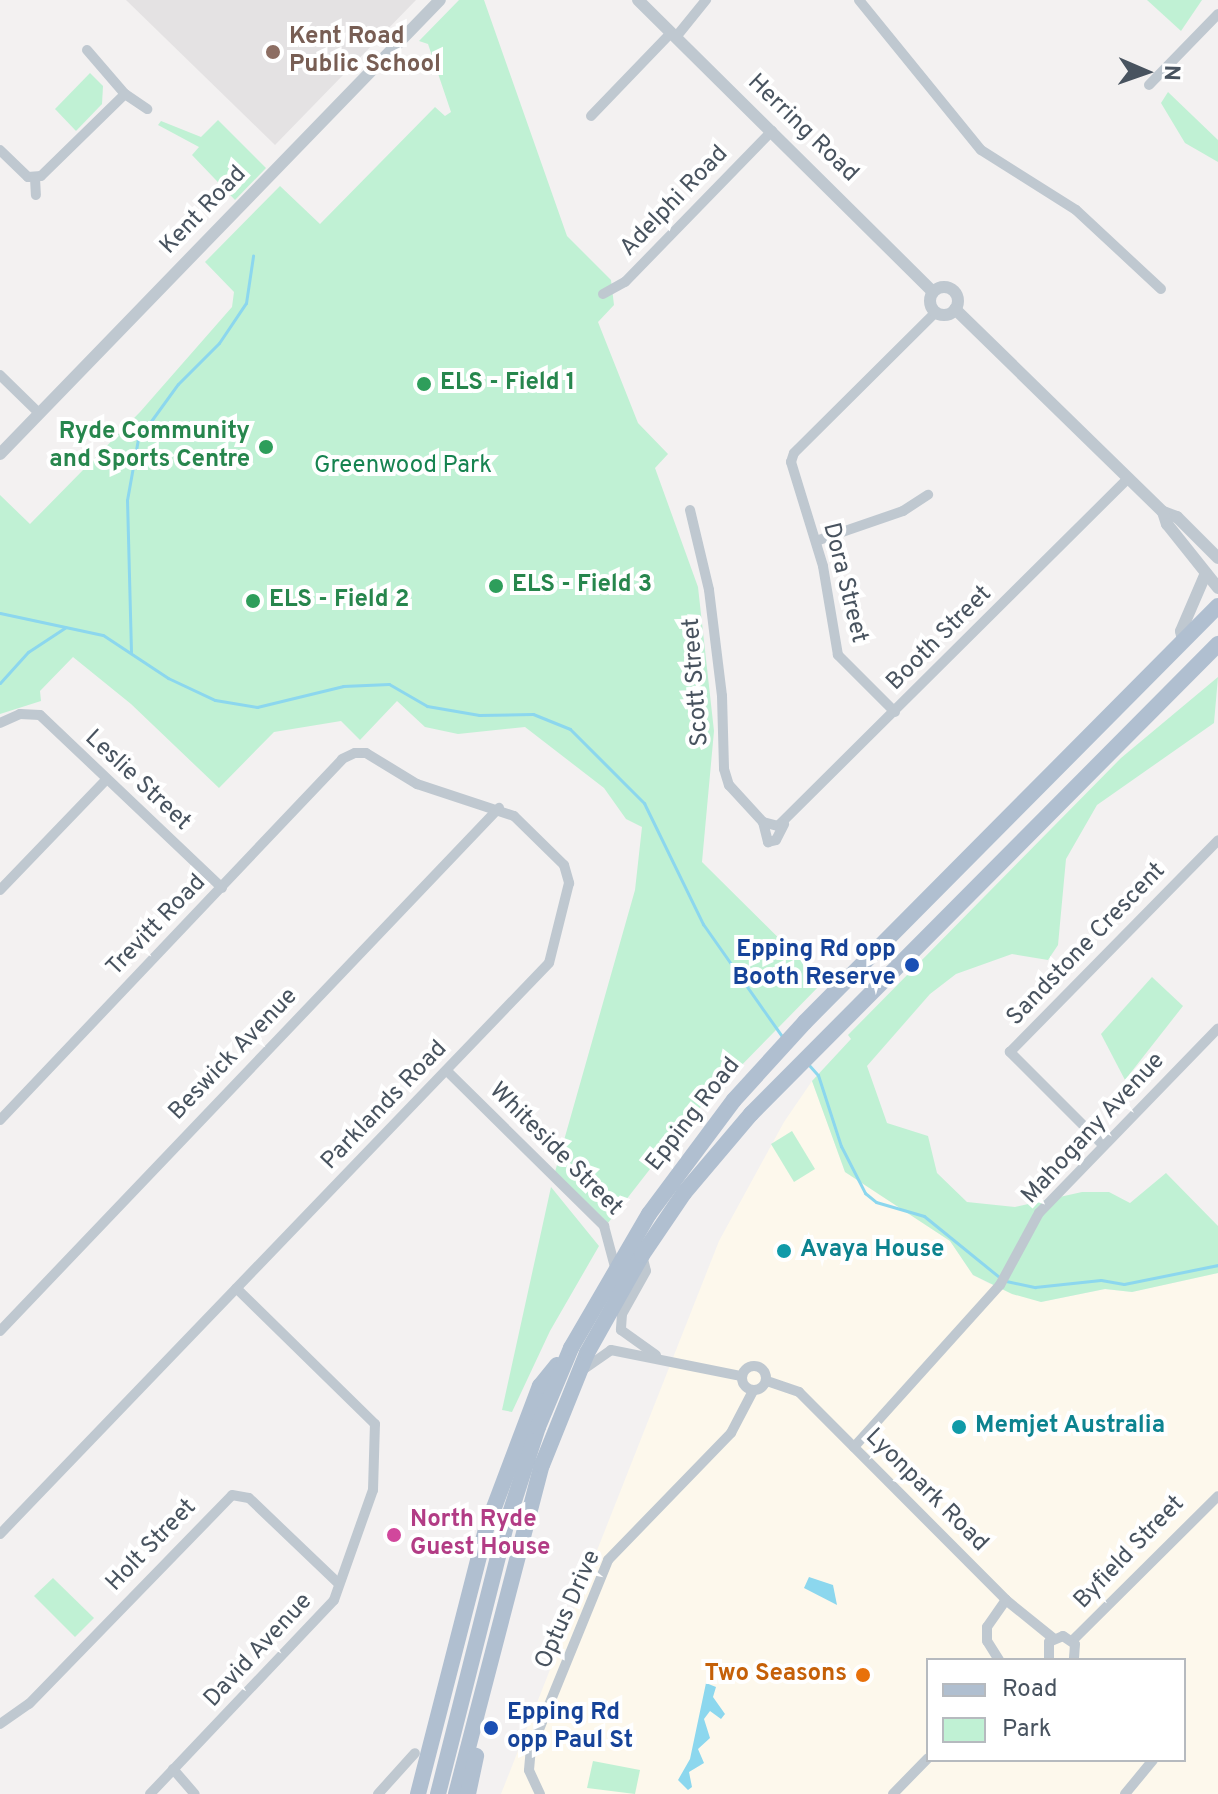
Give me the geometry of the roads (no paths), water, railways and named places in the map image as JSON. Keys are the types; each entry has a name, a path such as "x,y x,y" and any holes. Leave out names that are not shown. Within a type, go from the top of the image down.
{"main road":[{"name":"Epping Road","path":"438,1794 517,1488 571,1348 615,1267 682,1166 758,1072 1218,606"},
{"name":"Epping Road","path":"456,1794 531,1496 576,1376 642,1255 716,1153 777,1088 1218,644"},
{"path":"418,1794 501,1486 540,1386 571,1348"},
{"path":"468,1794 495,1639"}],"street":[{"name":"Kent Road","path":"0,454 440,0"},
{"name":"Herring Road","path":"638,0 933,292"},
{"path":"591,116 706,0"},
{"path":"859,0 981,150 1076,210 1161,289"},
{"path":"1149,85 1218,14"},
{"path":"87,50 125,94 147,109"},
{"path":"35,178 125,94"},
{"name":"Adelphi Road","path":"603,294 625,282 772,131"},
{"path":"0,150 35,178 36,195"},
{"path":"950,289 957,296 955,309 936,312 930,301 933,292 950,289"},
{"path":"955,309 1163,512 1177,517 1218,558"},
{"name":"Dora Street","path":"895,712 838,655 816,541 791,471 794,453 936,312"},
{"path":"0,375 39,413"},
{"name":"Booth Street","path":"781,825 1129,478"},
{"path":"816,541 903,511 928,495"},
{"name":"Scott Street","path":"690,510 711,605 724,769 729,785 763,822"},
{"path":"1163,512 1167,524 1218,588"},
{"path":"1183,641 1181,631 1206,573"},
{"name":"Leslie Street","path":"0,723 20,714 40,715 222,888"},
{"name":"Parklands Road","path":"0,1534 549,963 569,883 564,865 499,808 417,784 366,753 342,759"},
{"name":"Trevitt Road","path":"0,1120 342,759"},
{"path":"0,890 106,780"},
{"name":"Beswick Avenue","path":"0,1331 499,808"},
{"path":"763,822 781,825 776,840 768,842 763,822"},
{"name":"Sandstone Crescent","path":"1103,1145 1010,1052 1218,840"},
{"name":"Mahogany Avenue","path":"854,1447 1011,1270 1039,1213 1218,1028"},
{"name":"Whiteside Street","path":"447,1071 608,1231 615,1267"},
{"path":"642,1255 646,1271 622,1314 621,1330 660,1358"},
{"name":"David Avenue","path":"150,1794 324,1613 339,1584 373,1490 375,1424 236,1288"},
{"path":"576,1376 611,1350 741,1376 753,1391 767,1381"},
{"name":"Lyonpark Road","path":"741,1376 757,1366 765,1371 767,1381 799,1392 1006,1600 1053,1638"},
{"name":"Optus Drive","path":"540,1794 531,1778 531,1749 608,1560 731,1433 753,1391"},
{"name":"Holt Street","path":"0,1724 29,1704 232,1495 249,1498 339,1584"},
{"name":"Byfield Street","path":"1073,1640 1218,1496"},
{"path":"998,1658 987,1641 987,1627 1006,1600"},
{"path":"1049,1658 1047,1646 1053,1638 1073,1640 1074,1658"},
{"path":"378,1794 415,1753"},
{"path":"893,1794 926,1760"},
{"path":"1128,1790 1151,1762"},
{"path":"173,1769 195,1794"}],"water":[{"path":"809,1577 833,1585 837,1605 804,1588"},
{"path":"706,1683 716,1687 713,1697 725,1714 721,1719 710,1711 704,1719 710,1738 698,1749 704,1763 689,1772 692,1787 688,1790 678,1780 690,1759"}],"waterway":[{"path":"131,652 127,500 138,439 178,384 219,343 246,303 253,256"},
{"path":"0,613 103,635 168,678 215,700 257,707 343,686 389,684 427,706 479,715 533,714 570,729 644,803 703,924 783,1038"},
{"path":"0,683 28,652 66,627"},
{"path":"808,1064 818,1075 841,1146 865,1193 876,1202 924,1216 999,1277"},
{"path":"1006,1281 1035,1287 1101,1280 1124,1284 1218,1265"}],"place":[{"name":"Kent Road Public School","path":"273,52"},
{"name":"ELS - Field 1","path":"424,384"},
{"name":"Ryde Community and Sports Centre","path":"266,447"},
{"name":"ELS - Field 3","path":"496,586"},
{"name":"ELS - Field 2","path":"253,601"},
{"name":"Epping Rd opp Booth Reserve","path":"912,965"},
{"name":"Avaya House","path":"784,1251"},
{"name":"Memjet Australia","path":"959,1427"},
{"name":"North Ryde Guest House","path":"394,1535"},
{"name":"Two Seasons","path":"863,1675"},
{"name":"Epping Rd opp Paul St","path":"491,1728"}],"park label":[{"name":"Greenwood Park","path":"403,467"}]}
